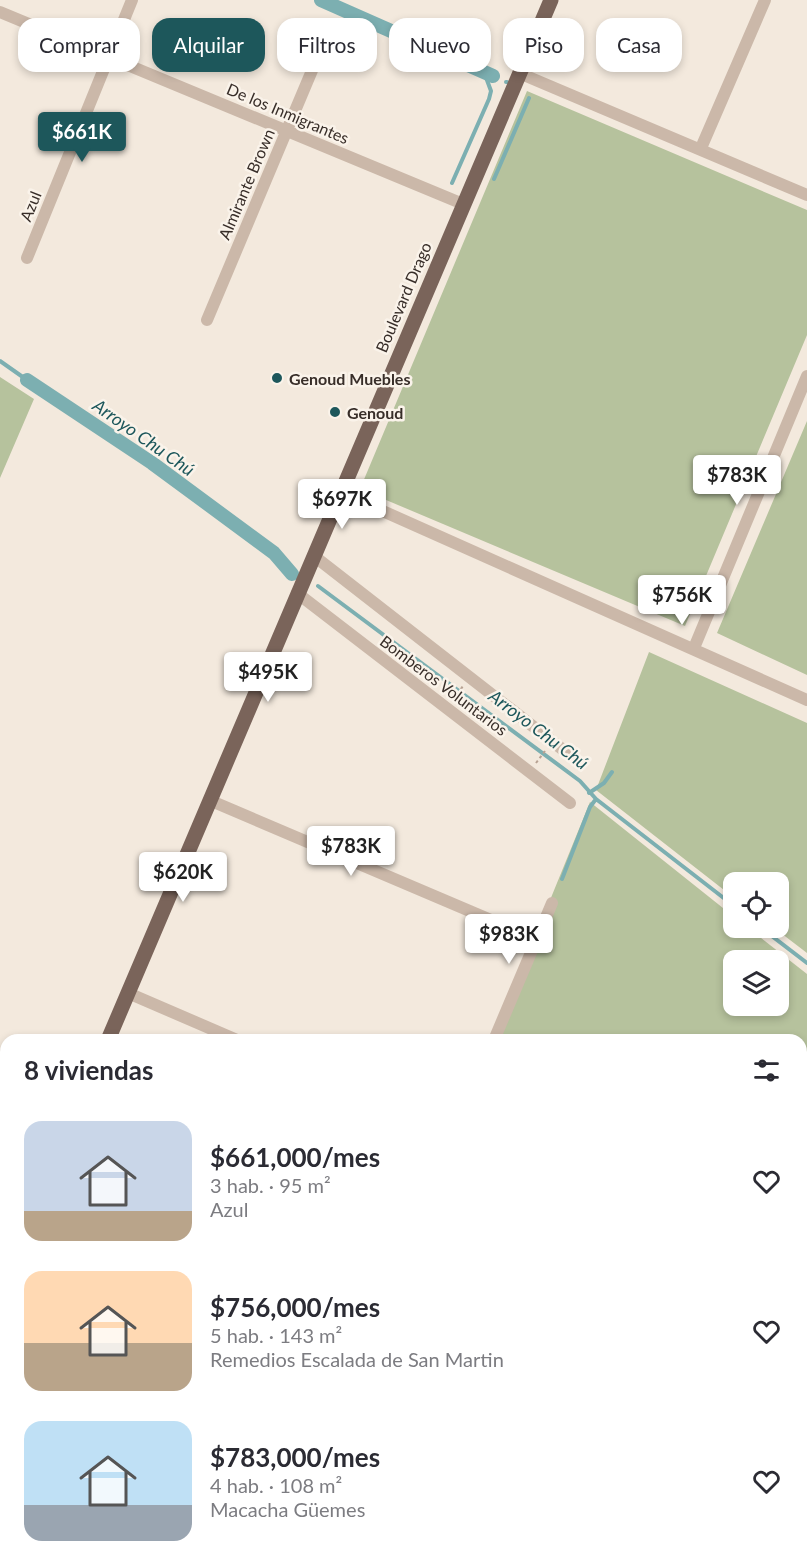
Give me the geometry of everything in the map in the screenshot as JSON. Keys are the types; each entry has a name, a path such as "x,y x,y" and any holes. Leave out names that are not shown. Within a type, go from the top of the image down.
{"main road":[{"name":"Boulevard Drago","path":"111,1034 462,204 551,0"}],"street":[{"name":"Azul","path":"124,18 132,0"},
{"path":"701,148 765,0"},
{"name":"De los Inmigrantes","path":"0,12 18,20"},
{"name":"De los Inmigrantes","path":"140,70 462,204"},
{"name":"Azul","path":"27,258 102,72"},
{"name":"Almirante Brown","path":"207,320 311,72"},
{"path":"519,73 701,148 807,195"},
{"path":"694,648 807,376"},
{"path":"340,492 807,700"},
{"name":"Bomberos Voluntarios","path":"311,561 580,763"},
{"name":"Bomberos Voluntarios","path":"298,591 570,803"},
{"path":"209,800 505,926"},
{"path":"497,1034 552,903"},
{"path":"128,993 223,1034"}],"path":[{"path":"455,697 465,684"},
{"path":"538,761 548,748"}],"green space":[{"path":"527,91 807,210 807,335 685,626 360,489"},
{"path":"0,377 34,399 0,478"},
{"path":"807,421 807,675 717,633"},
{"path":"649,652 807,723 807,953 787,938 789,872 723,872 723,889 596,790"},
{"path":"590,802 723,908 723,938 761,938 776,950 723,950 723,1016 789,1016 789,960 807,974 807,1034 495,1034"}],"waterway":[{"path":"321,0 493,76"},
{"path":"452,183 489,99 491,91 484,72"},
{"path":"494,179 529,98"},
{"path":"0,361 27,380"},
{"name":"Arroyo Chu Chú","path":"27,380 152,463 274,553 292,574"},
{"name":"Arroyo Chu Chú","path":"318,586 580,781 596,799 723,897"},
{"path":"589,793 604,783 612,772"},
{"path":"562,879 590,807 596,799"},
{"name":"Arroyo Chu Chú","path":"774,938 807,963"}],"place":[{"name":"Genoud Muebles","path":"277,378"},
{"name":"Genoud","path":"335,412"}]}
